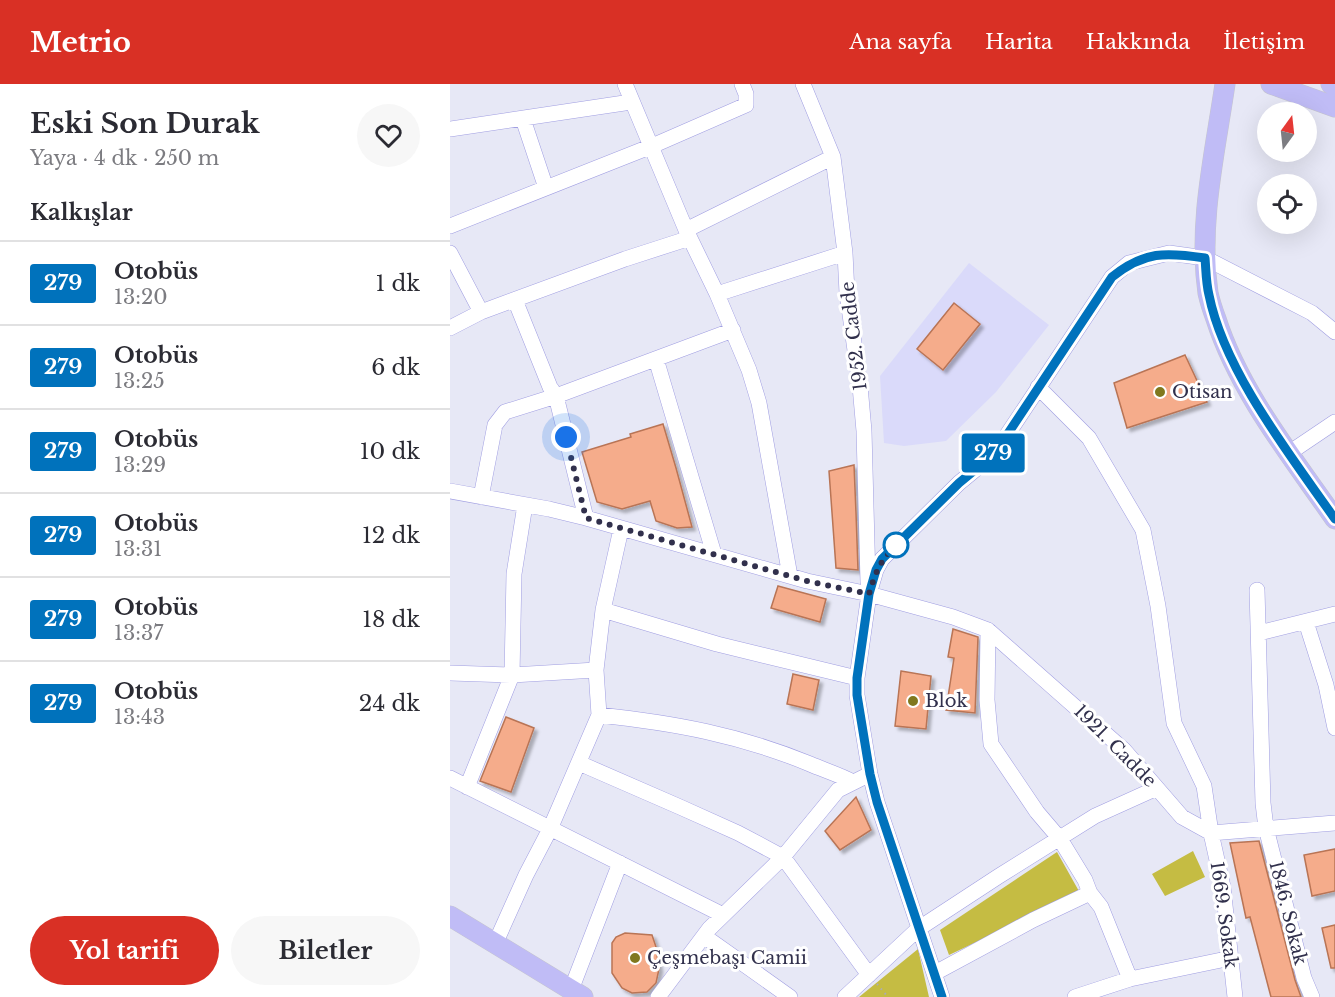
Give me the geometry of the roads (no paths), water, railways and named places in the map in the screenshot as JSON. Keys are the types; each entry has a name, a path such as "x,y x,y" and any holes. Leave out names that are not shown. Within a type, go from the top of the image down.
{"main road":[{"path":"1225,84 1205,217 1208,295 1223,341 1244,384 1335,519"},
{"path":"1271,84 1335,107"},
{"path":"1331,84 1335,86"},
{"path":"450,916 568,992"}],"street":[{"path":"625,84 688,234 717,294 749,370 759,403 790,576"},
{"path":"450,226 652,146 746,105 746,94 742,84"},
{"name":"1952. Cadde","path":"803,84 832,157 845,253 847,293 864,431 869,594"},
{"path":"450,129 631,102"},
{"path":"523,119 546,188"},
{"path":"450,328 480,312 688,234 832,157"},
{"path":"450,253 480,312"},
{"path":"717,294 845,253"},
{"path":"942,997 877,802 857,695 857,678 869,594 882,559 999,447 1112,277 1129,263 1169,253 1205,258 1312,313 1335,332"},
{"path":"515,300 550,387 556,396 586,518"},
{"path":"481,497 495,425 504,412 556,396 733,330"},
{"path":"656,359 714,554"},
{"name":"1669. Sokak","path":"1038,387 1089,438 1143,530 1158,606 1174,723 1204,786 1211,833 1223,887 1235,997"},
{"path":"1290,453 1335,422"},
{"path":"450,491 586,518 790,576 869,594"},
{"path":"467,787 512,675 514,574 525,505"},
{"path":"495,944 550,828 599,715 596,670 603,610 621,529"},
{"name":"1846. Sokak","path":"1257,590 1263,803 1266,828 1304,978 1312,997"},
{"name":"1921. Cadde","path":"869,594 953,616 988,630 1124,750 1182,817 1211,833"},
{"path":"603,610 717,644 857,678"},
{"path":"1259,633 1335,614"},
{"path":"1306,622 1326,685 1335,728"},
{"path":"988,630 987,700 991,744 1037,812 1060,838 1085,880 1090,893 1101,907 1130,979"},
{"path":"450,673 512,675 596,670"},
{"path":"599,715 650,720 723,734 775,749 853,782"},
{"path":"579,763 738,833 783,857 869,975"},
{"path":"658,997 704,936 783,857 838,790 870,774"},
{"path":"450,778 723,915"},
{"path":"845,997 918,928 1095,816 1157,788"},
{"path":"1211,833 1335,823"},
{"path":"568,992 620,863"},
{"path":"935,973 1025,924 1090,893"},
{"path":"704,936 790,997"},
{"path":"1075,997 1130,979 1231,958"}],"place":[{"name":"Otisan","path":"1160,392"},
{"name":"Blok","path":"913,701"},
{"name":"Çeşmebaşı Camii","path":"635,958"}]}
